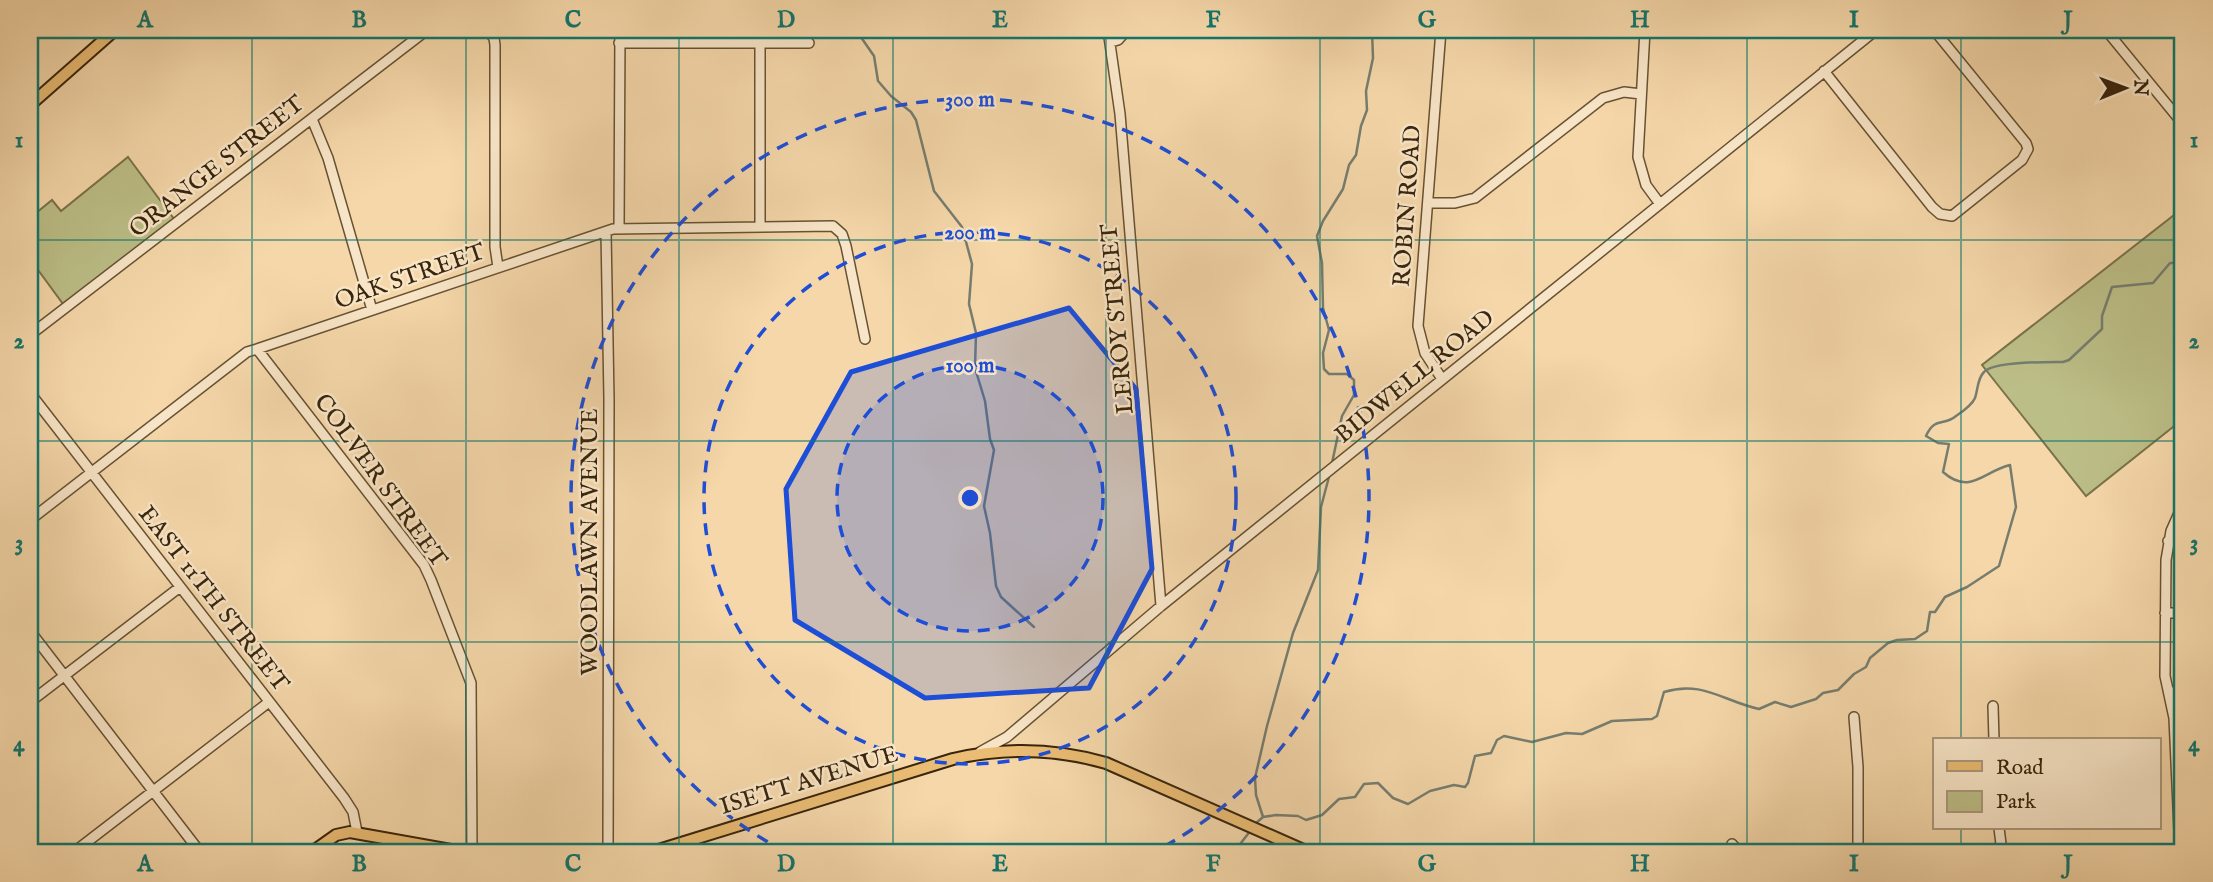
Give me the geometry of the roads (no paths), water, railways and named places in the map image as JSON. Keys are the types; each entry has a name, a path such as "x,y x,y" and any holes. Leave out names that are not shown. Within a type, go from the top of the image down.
{"main road":[{"path":"31,103 115,30"},
{"name":"ISETT AVENUE","path":"652,852 978,753 1021,749 1049,751 1101,762 1308,852"},
{"path":"312,852 336,835 357,832 462,852"}],"street":[{"name":"ORANGE STREET","path":"30,335 428,30"},
{"path":"487,30 495,45 495,247 498,267"},
{"path":"619,229 620,30"},
{"name":"LEROY STREET","path":"1108,30 1120,114 1161,606"},
{"path":"1111,42 1118,40 1127,30"},
{"name":"ROBIN ROAD","path":"1441,30 1418,326 1425,353 1442,379"},
{"path":"1645,30 1638,157 1646,185 1660,204"},
{"path":"1824,71 1932,207 1940,214 1952,216 2022,160 2028,149 2026,143 1934,30"},
{"path":"2106,30 2183,124"},
{"name":"BIDWELL ROAD","path":"978,753 1007,737 1161,606 1873,31"},
{"path":"619,43 809,43"},
{"path":"760,44 760,226"},
{"path":"1428,203 1455,203 1475,198 1603,98 1624,92 1641,94"},
{"path":"312,119 328,158 372,310"},
{"name":"OAK STREET","path":"30,520 247,352 619,229 832,226 842,234 846,246 865,339"},
{"name":"WOODLAWN AVENUE","path":"606,232 609,399 608,852"},
{"name":"COLVER STREET","path":"257,349 424,565 431,580 471,683 472,852"},
{"name":"EAST 11TH STREET","path":"30,393 349,805 357,832"},
{"path":"2180,852 2174,718 2165,676 2165,613 2168,541 2177,513 2183,504"},
{"path":"2168,541 2183,541"},
{"path":"30,702 180,587"},
{"path":"2165,613 2183,613"},
{"path":"30,631 200,852"},
{"path":"2169,693 2183,690"},
{"path":"74,852 269,702"},
{"path":"1993,706 1994,738"},
{"path":"1854,718 1858,767 1858,852"},
{"path":"1999,830 2002,852"},
{"path":"1732,844 1739,852"}],"waterway":[{"path":"856,30 874,56 878,81 916,120 934,191 962,227 972,264 969,304 976,333 975,368 985,401 994,450 984,506 996,586 1001,597 1034,627"},
{"path":"1332,463 1342,416 1354,395 1354,380 1347,374 1329,374 1324,369 1323,353 1329,330 1323,308 1322,263 1317,236 1343,189 1349,165 1356,155 1367,110 1366,91 1373,58 1372,30"},
{"path":"1255,824 1263,817 1276,815 1298,816 1306,820 1322,815 1339,799 1355,797 1364,784 1378,783 1393,798 1408,804 1430,791 1454,785 1465,787 1475,756 1491,753 1497,740 1504,736 1532,742 1566,733 1582,734 1612,721 1652,719 1657,716 1664,692 1690,688 1759,709 1775,702 1791,707 1816,699 1823,693 1838,690 1854,674 1866,667 1870,658 1888,643 1915,639 1927,631 1930,612 1935,612 1945,597 1967,587 1999,566 2016,507 2010,465 1969,482 1953,479 1943,472 1949,444 1938,443 1926,436 1929,430 1969,406 1975,398 1982,375 1990,368 2069,360 2102,329 2102,316 2112,287 2153,283 2170,263 2179,263 2183,258"},
{"path":"1263,817 1256,795 1255,778 1293,633 1318,570 1321,507 1330,473"},
{"path":"1234,852 1251,830"}]}
